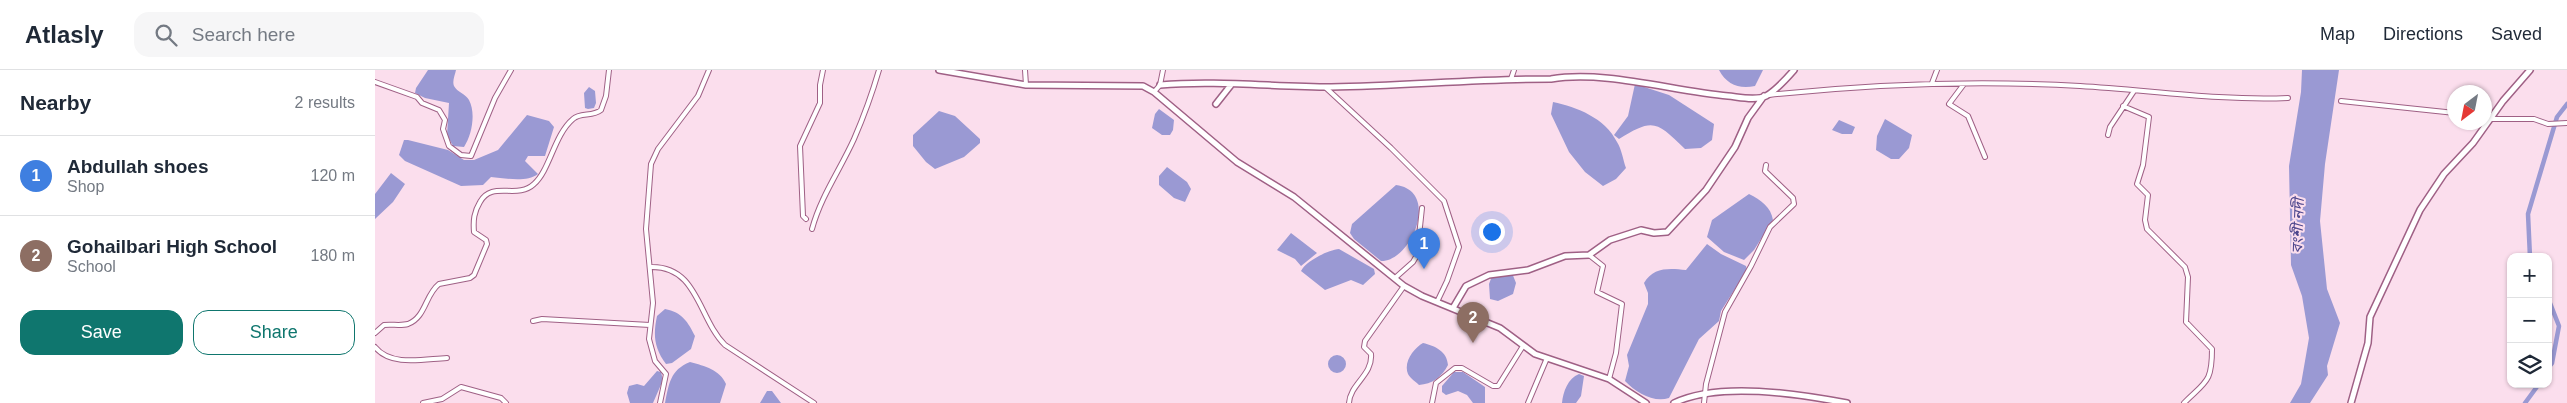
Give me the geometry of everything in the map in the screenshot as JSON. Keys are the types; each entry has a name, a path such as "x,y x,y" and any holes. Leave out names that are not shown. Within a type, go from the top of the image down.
{"street":[{"path":"375,82 417,97 422,103 439,110 445,120 443,130 449,146 461,155 471,156 475,151 495,98 511,70"},
{"path":"375,333 384,325 408,324 422,313 430,293 439,284 465,281 474,275 487,244 486,240 474,232 474,216 482,198 492,191 517,191 535,184 566,126 577,116 594,114 601,110 606,96 609,70"},
{"path":"660,403 666,374 655,361 649,339 653,303 646,229 651,164 658,149 698,96 709,70"},
{"path":"806,219 803,216 800,146 820,103 819,85 823,70"},
{"path":"812,229 825,194 854,139 873,93 879,70"},
{"path":"939,70 1026,85 1143,86 1154,92 1237,162 1294,198 1404,286 1437,302 1501,328 1535,354 1609,379 1646,403"},
{"path":"1025,70 1026,85"},
{"path":"1154,92 1160,85 1163,70"},
{"path":"1511,79 1514,70"},
{"path":"1453,308 1466,286 1489,274 1528,270 1565,256 1589,255 1617,237 1641,230 1662,234 1676,223 1706,190 1735,147 1748,118 1765,96 1794,70"},
{"path":"1932,83 1937,70"},
{"path":"2492,113 2530,70"},
{"path":"1160,85 1188,83 1325,87 1426,85 1511,79 1551,79 1570,74 1637,80 1684,91 1747,98 1848,87 1932,83 2080,86 2134,91 2288,98"},
{"path":"1964,84 1949,104 1968,116 1985,157"},
{"path":"1216,104 1231,85"},
{"path":"1325,87 1391,148 1444,201 1459,247 1437,302"},
{"path":"2108,135 2110,127 2134,91"},
{"path":"2341,101 2447,112"},
{"path":"2123,106 2149,117 2143,165 2137,184 2148,195 2145,220 2147,229 2185,267 2188,277 2186,322 2212,349 2211,374 2208,381 2184,403"},
{"path":"2492,118 2534,119 2552,125 2567,123"},
{"path":"2351,403 2368,344 2370,317 2391,276 2395,261 2426,199 2479,130"},
{"path":"1704,403 1716,338 1725,312 1770,227 1794,204 1793,198 1765,171 1766,165"},
{"path":"1395,278 1413,262 1417,255 1422,208"},
{"path":"1589,255 1603,266 1597,292 1622,304 1616,353 1609,379"},
{"path":"651,267 666,268 691,286 713,332 725,345 814,403"},
{"path":"1349,403 1349,398 1365,377 1371,362 1371,354 1364,346 1365,341 1404,286"},
{"path":"533,321 542,319 650,325"},
{"path":"1432,403 1436,383 1455,368 1462,368 1493,386 1498,386 1523,346"},
{"path":"375,347 384,356 400,360 447,358"},
{"path":"1528,403 1547,358"},
{"path":"423,403 446,397 461,387 501,398 506,403"},
{"path":"1673,403 1705,392 1803,395 1847,403"}],"water":[{"path":"428,70 456,70 453,80 454,86 468,98 473,117 471,130 464,147 453,146 447,135 449,103 425,98 415,93 416,88"},
{"path":"1719,70 1763,70 1755,86 1744,87 1734,85"},
{"name":"বংশী নদী","path":"2302,70 2339,70 2325,164 2320,221 2327,289 2340,323 2327,366 2328,375 2310,403 2290,403 2301,384 2309,338 2302,296 2291,265 2289,166 2301,92"},
{"path":"1635,84 1669,95 1714,124 1712,140 1701,148 1685,149 1661,128 1648,125 1640,127 1619,139 1614,135 1628,116"},
{"path":"589,87 595,91 596,103 594,108 588,109 585,108 584,93"},
{"path":"1553,102 1590,115 1612,134 1620,148 1626,168 1616,179 1603,186 1585,172 1569,152 1551,114"},
{"path":"1159,109 1174,120 1173,130 1170,135 1162,135 1152,128 1155,114"},
{"path":"939,111 955,116 980,139 980,143 964,157 935,169 926,162 913,146 913,135"},
{"path":"527,115 549,121 554,127 545,156 528,156 525,161 538,174 533,177 515,179 491,177 483,185 461,186 405,161 399,155 404,140 408,140 448,150 464,160 474,160 498,150"},
{"path":"1885,119 1912,135 1909,148 1899,159 1891,159 1876,150 1877,136"},
{"path":"1839,120 1855,127 1852,134 1842,134 1832,130"},
{"path":"1167,167 1187,182 1191,189 1185,202 1174,198 1159,185 1159,176"},
{"path":"391,173 405,184 393,202 375,219 375,194"},
{"path":"1396,185 1410,190 1417,200 1419,212 1417,226 1411,239 1402,250 1392,258 1381,261 1354,239 1350,233 1352,224"},
{"path":"1749,194 1765,204 1773,220 1754,250 1744,260 1724,252 1707,237 1712,220"},
{"path":"1291,233 1317,253 1301,266 1295,259 1277,250"},
{"path":"1707,244 1721,254 1746,266 1747,270 1721,311 1719,321 1699,339 1669,398 1657,399 1645,396 1625,381 1629,366 1627,355 1648,304 1648,293 1644,283 1657,271 1668,269 1686,270"},
{"path":"1339,249 1374,269 1375,274 1363,285 1351,280 1325,290 1301,271 1307,263 1329,251"},
{"path":"1512,273 1516,283 1513,294 1498,301 1490,299 1489,284 1492,276"},
{"path":"665,309 671,310 684,318 695,336 691,349 672,363 666,364 655,341 657,316"},
{"path":"1423,343 1443,353 1448,365 1436,379 1419,385 1408,374 1407,365 1413,352"},
{"path":"1337,355 1343,358 1346,364 1343,370 1337,373 1331,370 1328,364 1331,358"},
{"path":"690,362 711,369 723,379 726,384 720,403 665,403 669,384 674,373"},
{"path":"657,371 661,372 663,380 653,403 630,403 627,393 629,386 637,384 644,386"},
{"path":"1454,372 1463,372 1485,387 1485,403 1473,403 1467,395 1458,391 1446,395 1442,392 1442,386"},
{"path":"1579,374 1584,376 1581,396 1576,403 1562,403 1567,386"},
{"path":"767,391 772,391 781,403 760,403"}],"waterway":[{"path":"2530,253 2528,214 2557,117 2567,104"},
{"path":"2552,308 2559,326 2552,363"},
{"path":"2525,403 2536,388"}],"place":[{"name":"Abdullah shoes","path":"1424,269"},
{"name":"Gohailbari High School","path":"1473,343"}]}
